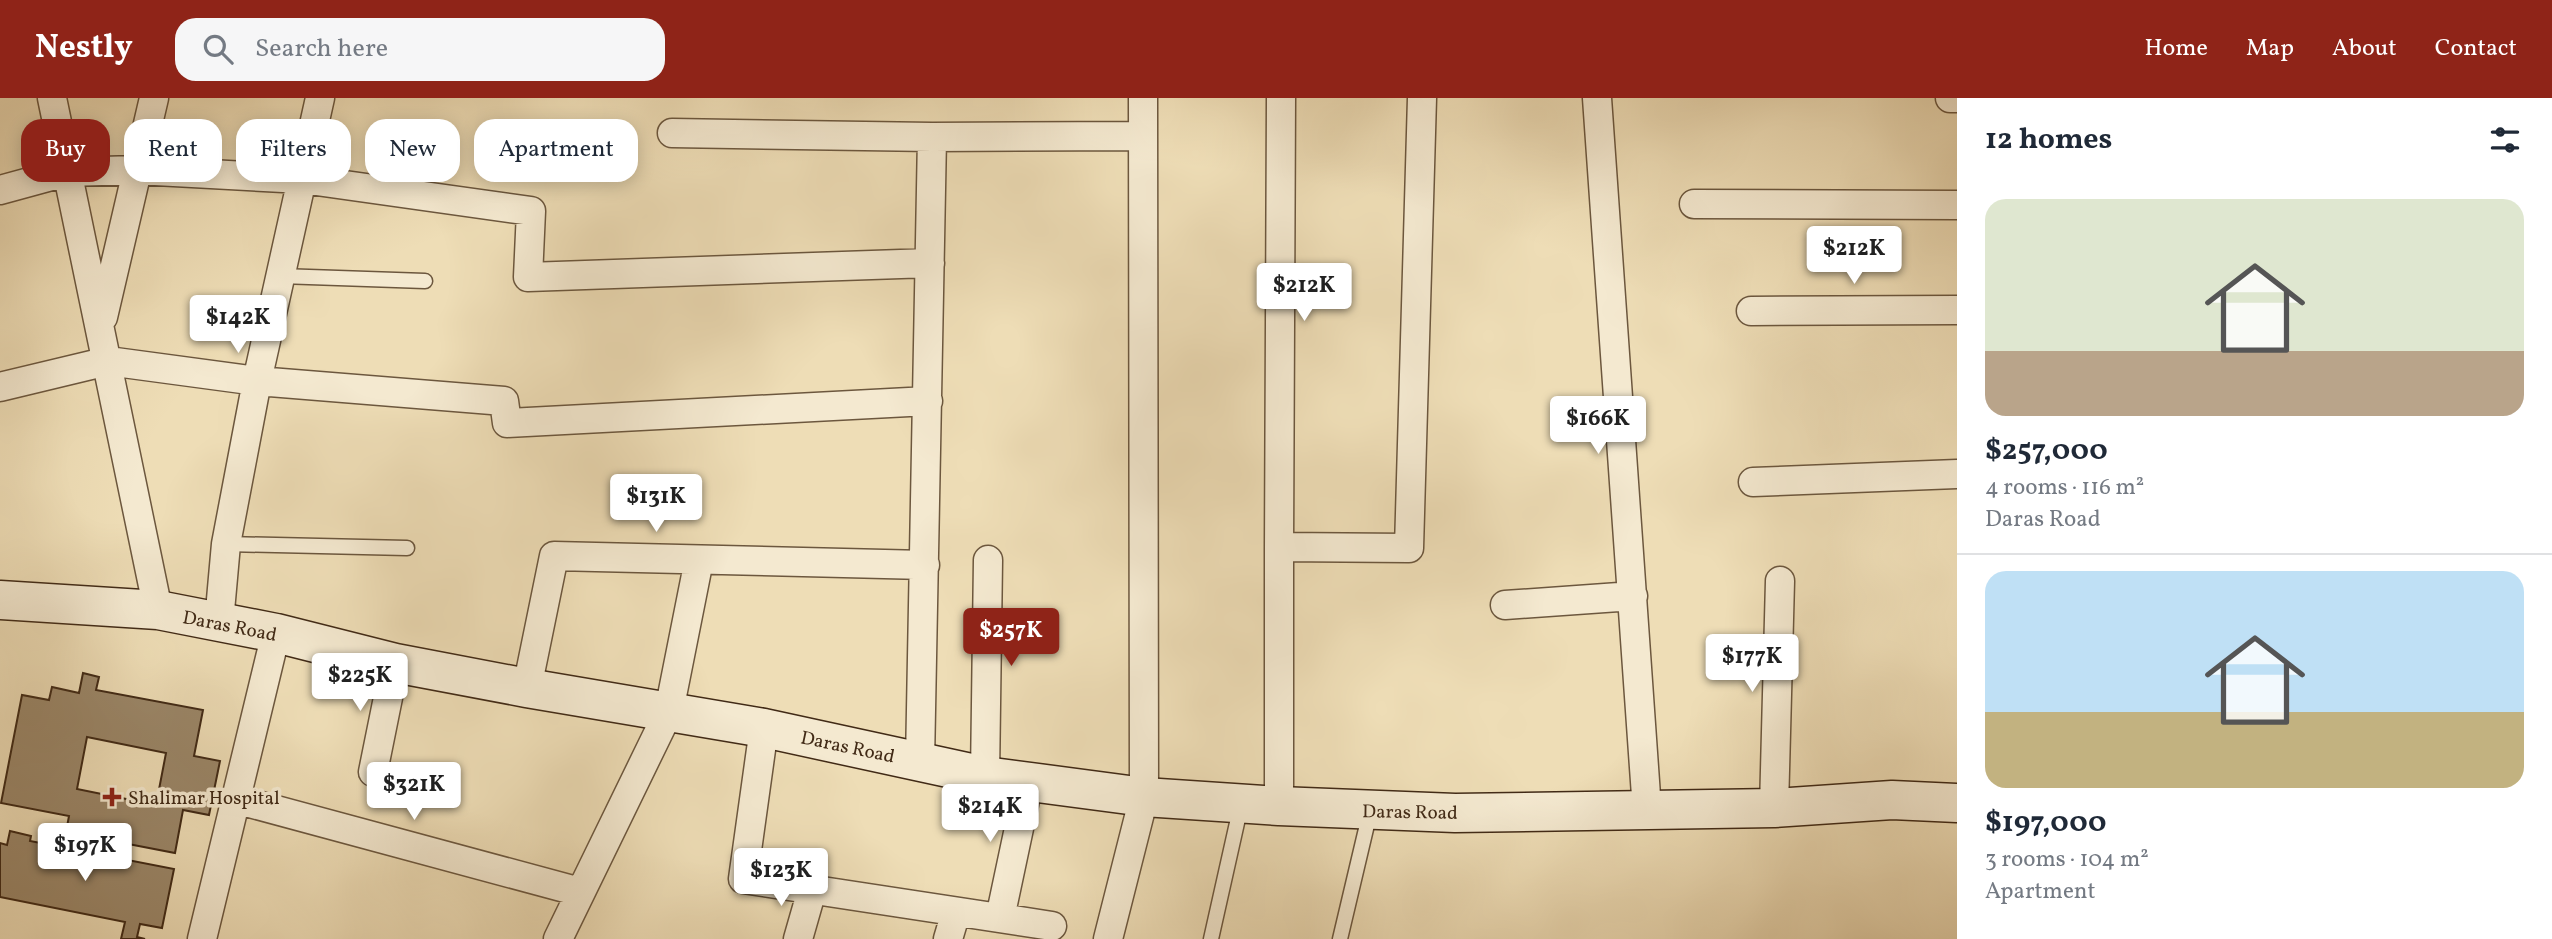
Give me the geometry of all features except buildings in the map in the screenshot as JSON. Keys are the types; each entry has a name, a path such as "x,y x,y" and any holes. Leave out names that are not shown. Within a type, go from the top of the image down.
{"street":[{"path":"52,98 56,119"},
{"path":"149,119 154,98"},
{"path":"315,119 320,98"},
{"path":"1108,939 1144,797 1143,98"},
{"path":"1279,806 1281,98"},
{"path":"1279,547 1409,548 1422,98"},
{"path":"1597,98 1647,810"},
{"path":"1951,98 1957,98"},
{"path":"672,133 932,137 1143,136"},
{"path":"920,762 932,137"},
{"path":"0,190 29,182"},
{"path":"68,182 101,326 158,611"},
{"path":"101,326 134,182"},
{"path":"219,622 226,544 257,381 301,182"},
{"path":"330,182 531,211 527,277 930,262"},
{"path":"1694,204 1957,205"},
{"path":"1751,311 1957,310"},
{"path":"0,387 108,361 257,381 504,401 508,423 928,401"},
{"path":"1753,482 1957,474"},
{"path":"527,688 554,556 925,565"},
{"path":"558,939 669,710 699,559"},
{"path":"985,776 988,560"},
{"path":"1774,808 1780,581"},
{"path":"1505,605 1633,596"},
{"name":"Daras Road","path":"0,600 158,611 276,633 395,663 764,728 985,776 1144,797 1370,811 1540,813 1774,808 1892,800 1957,803"},
{"path":"202,939 276,633"},
{"path":"373,772 395,663"},
{"path":"764,728 743,879 1052,926"},
{"path":"1000,918 1029,781"},
{"path":"235,799 580,892"},
{"path":"798,939 812,890"},
{"path":"948,939 956,912"}],"lane":[{"path":"280,276 425,281"},
{"path":"226,544 407,548"},
{"path":"1211,939 1241,804"},
{"path":"1340,939 1370,811"}],"place":[{"name":"Shalimar Hospital","path":"112,797"}]}
